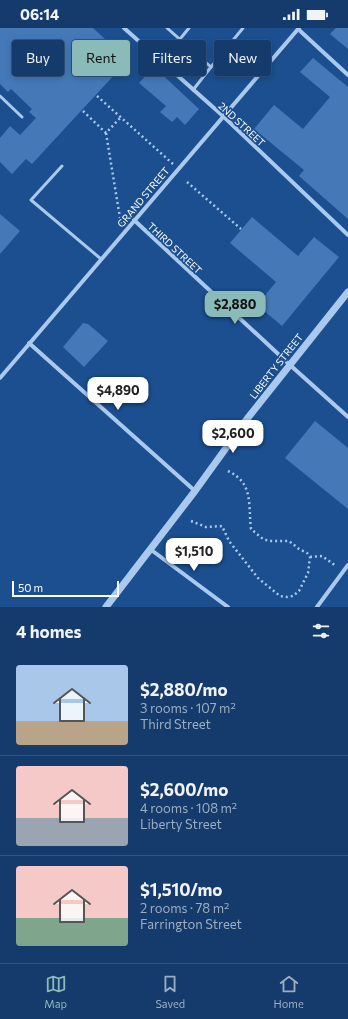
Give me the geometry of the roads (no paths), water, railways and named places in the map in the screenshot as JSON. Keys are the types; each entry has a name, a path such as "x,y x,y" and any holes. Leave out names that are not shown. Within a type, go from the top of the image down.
{"street":[{"name":"2ND STREET","path":"124,28 222,116 348,235"},
{"path":"298,29 348,75"},
{"name":"GRAND STREET","path":"0,378 222,116 298,29"},
{"name":"THIRD STREET","path":"134,220 348,417"},
{"name":"LIBERTY STREET","path":"106,607 195,491 247,419 348,292"},
{"path":"29,343 195,491"},
{"path":"150,549 228,607"},
{"path":"317,607 348,565"}],"lane":[{"path":"167,28 211,67"},
{"path":"180,39 189,28"},
{"path":"192,90 243,28"},
{"path":"0,96 22,117"},
{"path":"62,166 31,200 101,259"}]}
